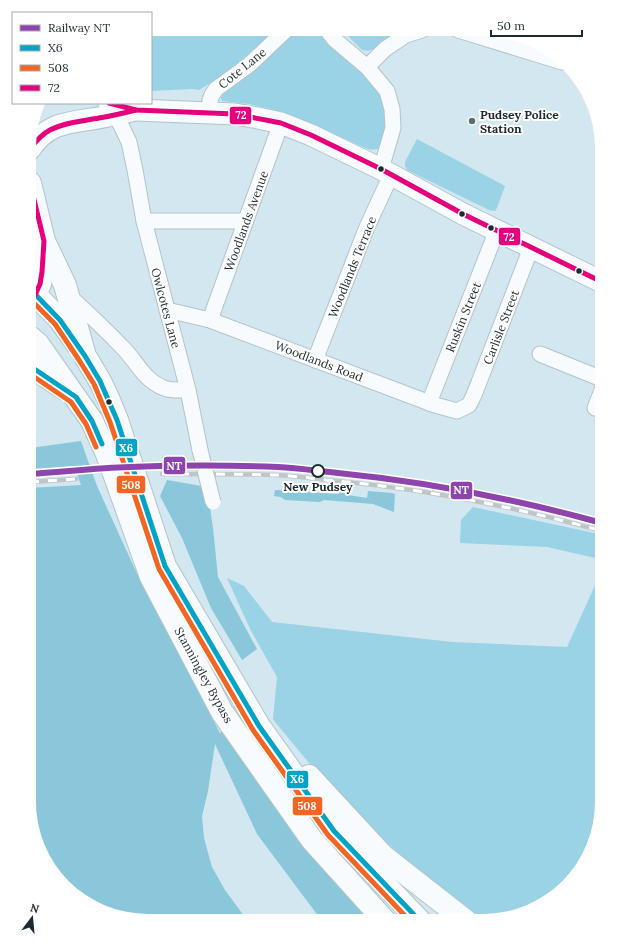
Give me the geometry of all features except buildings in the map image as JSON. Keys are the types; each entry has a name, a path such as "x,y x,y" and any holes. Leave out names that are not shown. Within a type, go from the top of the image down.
{"highway":[{"path":"36,208 44,241 42,272 40,284 36,290"},
{"name":"Stanningley Bypass","path":"44,241 65,285 85,356 100,381 114,413 165,566 259,726 334,831 413,914"},
{"path":"36,299 60,320 85,356"},
{"name":"Stanningley Bypass","path":"36,342 92,421 107,454 150,577 222,712 312,840 379,914"},
{"path":"36,370 76,397"},
{"path":"218,656 296,762 383,856 457,914"}],"main road":[{"path":"37,140 48,130 60,125 120,109 235,114 281,123 311,135 386,172 463,214 595,279"}],"street":[{"name":"Cote Lane","path":"210,113 210,100 216,89 249,65 280,36"},
{"path":"332,36 367,67 387,91 392,109 393,128 386,172"},
{"path":"367,67 385,49 404,36"},
{"path":"478,36 550,58"},
{"name":"Owlcotes Lane","path":"120,109 129,142 144,221 188,390 200,450 213,502"},
{"name":"Woodlands Avenue","path":"210,320 281,123"},
{"name":"Woodlands Terrace","path":"315,360 368,227 386,172"},
{"path":"144,221 245,221"},
{"name":"Ruskin Street","path":"429,403 497,230"},
{"name":"Carlisle Street","path":"469,405 531,248"},
{"path":"68,294 99,323 127,352 144,374 155,383 165,388 188,390"},
{"name":"Woodlands Road","path":"167,310 210,320 429,403 457,411 469,405"},
{"path":"540,354 595,377"}],"shaded area":[{"path":"152,36 269,36 224,75 199,90 152,91"},
{"path":"290,36 327,36 379,90 384,103 387,130 380,148 373,150 365,148 299,118 271,109 249,104 222,101 222,95 242,80"},
{"path":"348,36 391,36 373,49 368,51 362,50"},
{"path":"417,139 505,186 495,211 489,210 407,170 405,162"},
{"path":"81,441 97,486 139,578 220,733 226,728 340,886 363,914 317,914 257,834 215,744 208,791 202,816 204,838 212,867 225,890 243,914 148,914 119,910 92,899 80,891 59,870 51,858 42,838 36,810 36,488 81,485 74,466 36,469 36,447"},
{"path":"167,480 207,487 218,577 257,649 242,660 211,608 182,538 160,496"},
{"path":"340,487 349,488 348,495 367,498 368,491 395,494 394,512 373,504 324,500 320,502 285,500 281,497 274,496 275,490 339,494"},
{"path":"473,507 594,533 595,558 547,547 460,543 461,520"},
{"path":"227,578 244,586 272,622 452,642 567,647 595,585 595,810 589,838 583,852 567,876 545,895 519,908 505,912 476,914 411,864 342,803 273,719 277,677 251,631"}],"railway":[{"path":"162,474 277,475 361,483 465,499 595,529"},
{"path":"36,482 76,479"}],"rail line":[{"name":"NT","path":"36,474 105,468 167,466 293,468 438,486 537,506 595,521"}],"transit line":[{"name":"72","path":"113,104 136,110 235,114 281,123 311,135 381,169 463,214 595,279"},
{"name":"72","path":"36,142 47,132 62,125 136,110"},
{"name":"72","path":"36,208 44,241 42,272 40,284 36,293"},
{"name":"X6","path":"36,295 60,320 100,381 117,420 165,566 259,726 334,831 413,914"},
{"name":"508","path":"36,305 55,324 94,384 110,422 159,569 253,730 328,835 403,914"},
{"name":"X6","path":"36,370 76,397 92,421 102,444"},
{"name":"508","path":"36,378 71,402 86,424 96,447"}],"place":[{"name":"Pudsey Police Station","path":"472,121"},
{"name":"New Pudsey","path":"318,471"}]}
